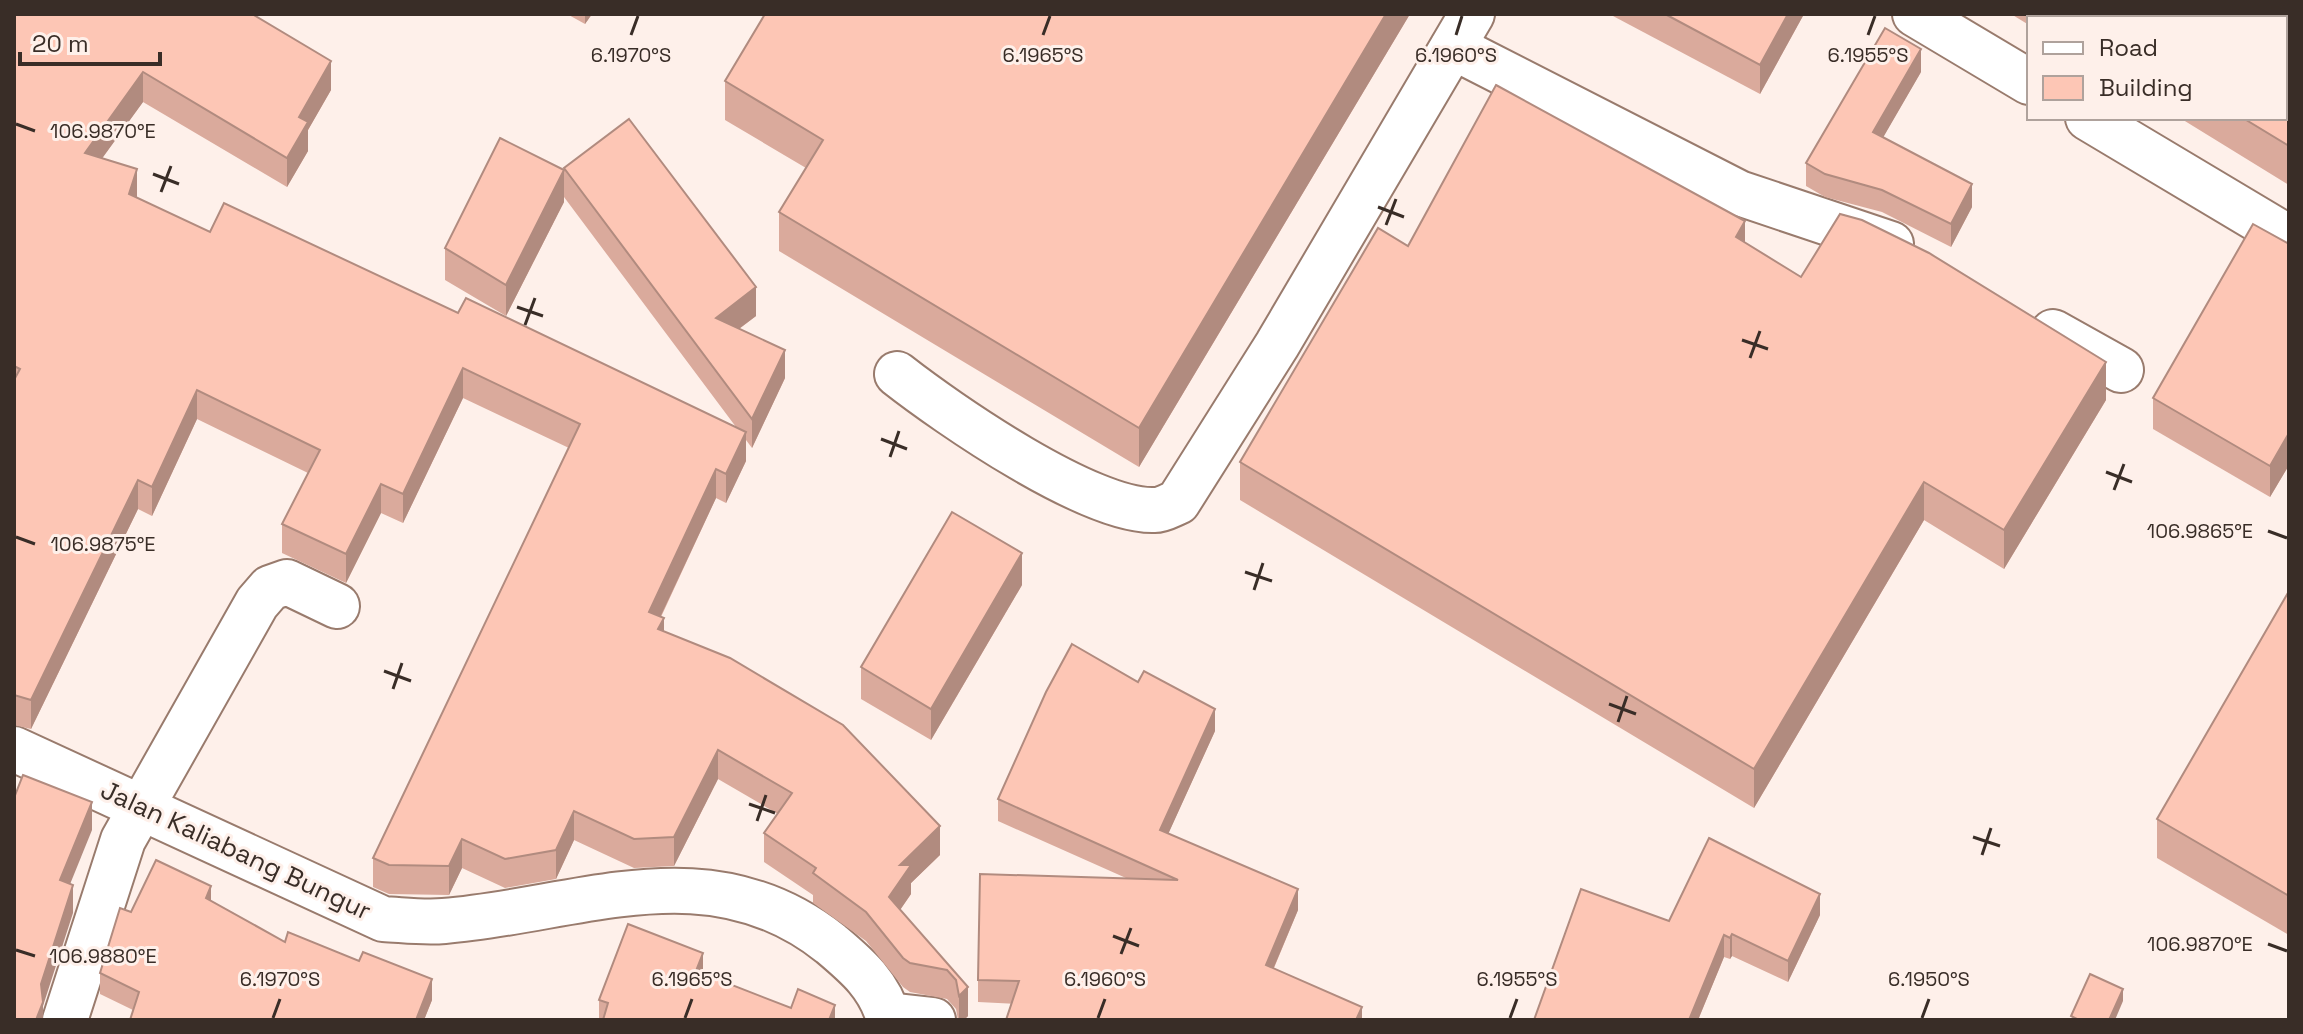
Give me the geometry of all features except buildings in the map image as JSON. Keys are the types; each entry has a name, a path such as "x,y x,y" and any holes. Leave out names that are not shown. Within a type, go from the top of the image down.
{"street":[{"path":"1915,14 2027,81"},
{"path":"897,374 978,432 1057,476 1133,509 1158,510 1178,502 1269,358 1462,31 1739,193 1807,218 1871,235 1931,264"},
{"path":"2091,120 2289,238"},
{"path":"2013,309 2121,370"},
{"path":"65,1020 123,840 140,806 270,588 287,582 337,606"},
{"name":"Jalan Kaliabang Bungur","path":"14,749 383,919 442,921 663,888 743,897 804,923 867,974 888,1018"},
{"path":"888,1018 933,1020"}]}
